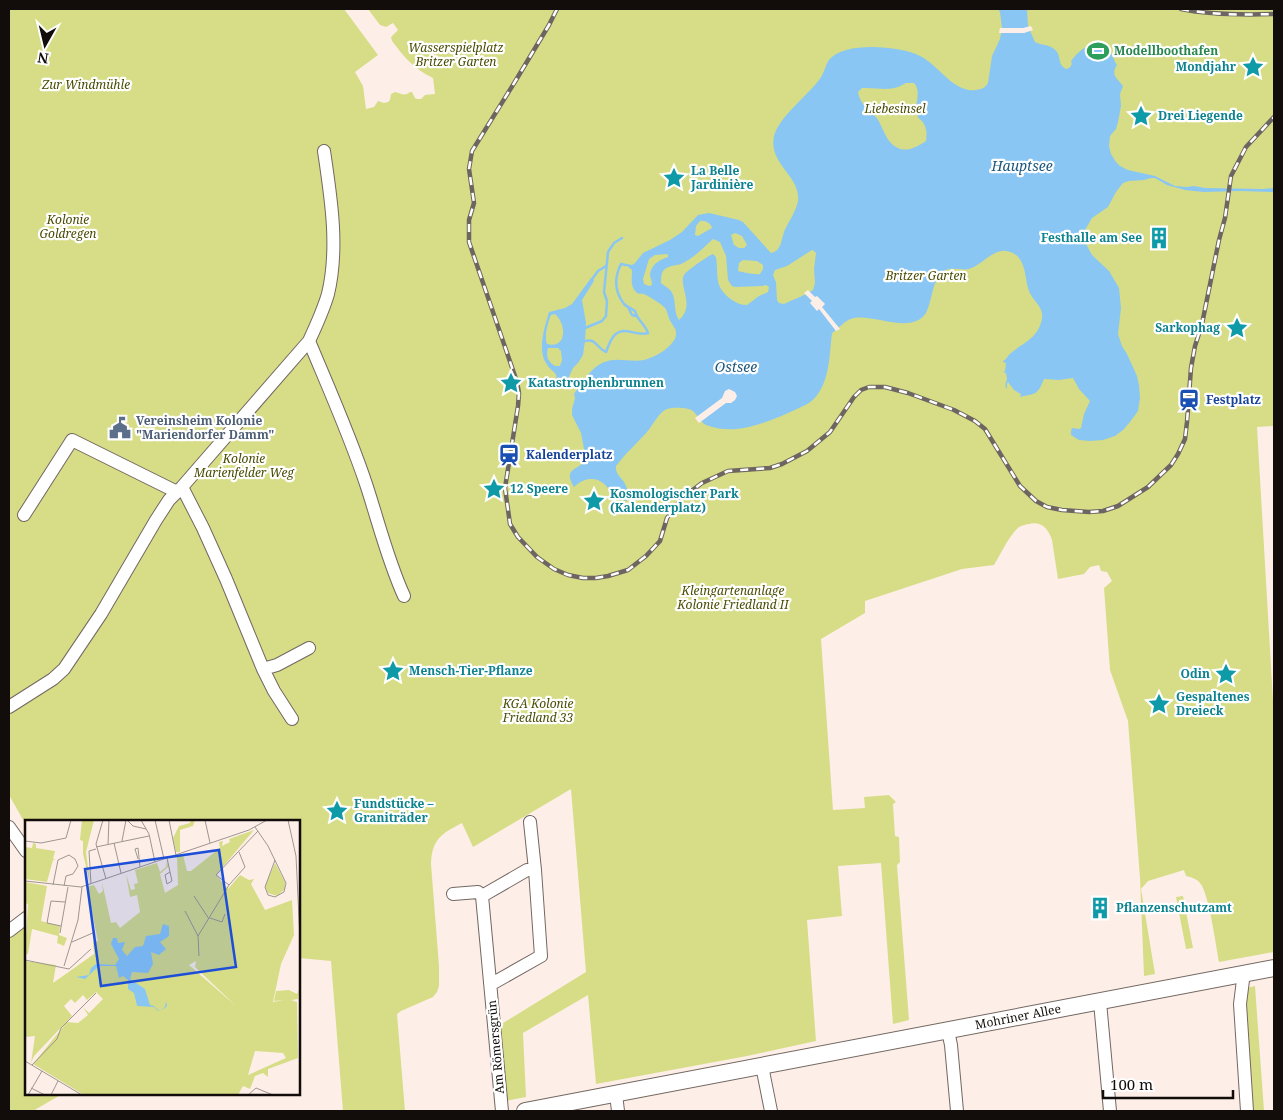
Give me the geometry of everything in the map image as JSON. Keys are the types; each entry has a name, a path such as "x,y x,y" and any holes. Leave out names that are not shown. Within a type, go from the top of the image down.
{"main road":[{"name":"Mohriner Allee","path":"525,1111 1274,968"}],"street":[{"path":"9,707 53,680 64,669 101,614 169,500 309,341 325,302 332,270 334,243 324,151"},
{"path":"309,341 355,454 388,556 404,596"},
{"path":"24,515 72,440 180,489 203,528 263,669 274,691 292,719"},
{"path":"263,669 277,665 310,648"},
{"name":"Am Römersgrün","path":"490,983 541,956 530,822"},
{"path":"9,827 25,850"},
{"path":"453,894 478,892 482,896 527,870 534,870"},
{"name":"Am Römersgrün","path":"482,896 502,1111"},
{"path":"9,931 25,919"},
{"path":"1242,974 1240,1000 1247,1111"},
{"path":"1100,1002 1110,1111"},
{"path":"948,1031 957,1111"},
{"path":"762,1066 770,1111"},
{"path":"616,1094 618,1111"}],"green space":[{"path":"9,9 344,9 378,55 355,72 363,86 366,109 374,107 378,101 388,102 391,94 395,92 404,94 412,92 417,99 421,99 425,95 435,94 433,78 410,63 392,41 391,37 398,30 393,23 386,27 380,25 368,9 1274,9 1274,426 1257,427 1274,718 1274,952 1219,962 1209,908 1203,889 1197,880 1186,876 1184,870 1148,881 1141,889 1155,974 1144,976 1140,878 1128,721 1110,670 1104,588 1112,581 1107,572 1101,571 1099,565 1090,567 1084,574 1058,579 1052,540 1043,526 1033,523 1021,526 1015,531 994,565 962,569 865,601 865,613 821,639 833,810 865,808 864,797 889,795 896,802 893,804 895,836 899,837 900,862 897,865 909,1020 893,1024 881,863 838,866 842,916 807,920 816,1041 596,1084 588,995 523,1033 526,1097 506,1101 500,1025 586,972 571,789 473,847 462,823 439,838 433,849 431,864 439,986 433,997 397,1014 405,1111 343,1111 331,961 300,958 300,820 25,820 25,823 9,795"},
{"path":"1183,896 1193,948 1186,949 1176,897"},
{"path":"25,923 25,1095 60,1095 33,1111 9,1111 9,935"},
{"path":"1255,986 1264,1111 1251,1111 1242,989"}],"water":[{"name":"Hauptsee","path":"998,9 1027,9 1028,26 1035,42 1055,49 1062,66 1066,69 1071,66 1071,61 1088,46 1098,45 1110,53 1117,65 1114,72 1123,86 1120,94 1121,106 1118,122 1116,129 1110,136 1109,146 1111,154 1120,166 1128,170 1155,176 1175,186 1274,188 1274,192 1204,192 1185,190 1167,185 1155,178 1129,181 1123,183 1108,207 1092,218 1085,230 1085,242 1092,255 1109,271 1119,288 1121,308 1118,334 1137,376 1139,385 1138,411 1123,430 1115,436 1103,440 1079,440 1071,435 1072,428 1081,428 1084,414 1090,401 1079,389 1073,378 1059,380 1044,379 1038,391 1020,397 1021,394 1014,390 1008,382 1007,389 1005,385 1006,373 1003,372 1005,371 1006,363 1003,361 1034,335 1040,325 1042,314 1040,307 1029,291 1021,261 1013,253 1001,251 969,269 943,271 937,278 926,313 919,319 902,323 854,318 845,322 832,333 825,381 816,397 809,403 768,421 745,428 734,429 720,429 706,425 693,411 688,409 667,409 658,416 647,432 616,466 618,474 627,488 627,501 612,498 606,486 597,480 586,480 574,487 571,481 571,473 586,460 581,433 572,415 574,394 590,373 602,363 613,360 639,361 648,359 659,354 676,337 676,330 665,308 645,294 634,290 632,270 626,265 632,265 643,253 682,232 698,215 709,213 743,222 771,253 777,250 796,209 798,192 776,154 773,146 774,136 781,121 821,78 829,60 836,54 859,48 873,47 899,50 927,60 960,87 968,90 980,89 988,83 992,56 1000,39 1002,28","holes":["906,83 914,83 918,94 917,115 924,124 926,131 926,141 904,150 890,142 876,117 862,103 858,92 862,88 890,89","700,221 708,222 712,228 698,236 695,235 696,226","735,233 742,236 747,245 744,248 734,245 731,235","713,239 720,242 726,256 728,280 732,286 766,285 769,287 768,292 747,305 739,304 732,300 719,286 716,257 713,254 684,275 683,285 686,308 679,320 673,295 661,283 662,274 667,268 681,264 698,253","812,250 816,253 813,290 784,304 779,303 777,300 776,282 773,275 775,270 787,266","655,255 668,255 668,257 658,261 653,266 650,272 652,285 649,286 644,284 643,279 649,259","743,260 757,261 763,265 760,274 738,271 739,263"]},
{"path":"591,278 593,278 594,281 582,300 586,323 583,355 573,368 568,379 556,387 557,377 543,357 544,331 549,312 572,304","holes":["555,314 559,318 563,329 562,339 554,345 547,344 546,334 549,321 551,315","548,348 558,348 561,351 562,360 560,366 555,366 549,360 547,356"]}],"pier":[{"path":"1031,26 1033,30 1024,33 999,33 1000,28"},
{"path":"808,290 825,304 822,307 840,329 836,331 819,309 817,311 810,303 812,301 804,293"},
{"path":"729,389 735,392 737,396 735,400 731,403 726,403 699,423 695,418 722,398 725,391"}],"waterway":[{"path":"585,328 602,321 606,316 607,301 604,292 608,252 614,243 622,238"},
{"path":"585,341 594,342 606,352 613,337 621,331 648,333 635,311 624,304 618,294 617,274 621,264 626,265"},
{"path":"593,278 598,271 606,266"},
{"path":"628,307 632,315 636,316"}],"railway":[{"path":"557,9 472,151 469,169 474,203 469,220 469,242 517,382 519,393 505,488 510,524 518,537 537,557 554,569 568,575 583,578 608,576 628,570 646,556 660,541 667,518 682,498 702,483 728,471 770,468 807,451 830,432 854,397 861,390 869,387 885,387 908,393 954,410 975,421 985,429 1020,486 1036,501 1047,507 1089,512 1103,511 1118,506 1148,487 1171,465 1185,439 1191,368 1225,218 1231,176 1246,147 1274,117"},
{"path":"1181,9 1227,14 1274,14"}],"place":[{"name":"Modellboothafen","path":"1098,51"},
{"name":"Mondjahr","path":"1253,67"},
{"name":"Drei Liegende","path":"1141,116"},
{"name":"La Belle Jardinière","path":"674,178"},
{"name":"Festhalle am See","path":"1159,238"},
{"name":"Sarkophag","path":"1237,328"},
{"name":"Katastrophenbrunnen","path":"511,383"},
{"name":"Festplatz","path":"1189,400"},
{"name":"Vereinsheim Kolonie \"Mariendorfer Damm\"","path":"120,428"},
{"name":"Kalenderplatz","path":"509,455"},
{"name":"12 Speere","path":"494,489"},
{"name":"Kosmologischer Park (Kalenderplatz)","path":"594,501"},
{"name":"Mensch-Tier-Pflanze","path":"393,671"},
{"name":"Odin","path":"1226,674"},
{"name":"Gespaltenes Dreieck","path":"1159,704"},
{"name":"Fundstücke – Graniträder","path":"337,811"},
{"name":"Pflanzenschutzamt","path":"1100,908"}],"park label":[{"name":"Wasserspielplatz Britzer Garten","path":"456,55"},
{"name":"Zur Windmühle","path":"86,85"},
{"name":"Liebesinsel","path":"895,109"},
{"name":"Kolonie Goldregen","path":"68,227"},
{"name":"Britzer Garten","path":"926,276"},
{"name":"Kolonie Marienfelder Weg","path":"244,466"},
{"name":"Kleingartenanlage Kolonie Friedland II","path":"733,598"},
{"name":"KGA Kolonie Friedland 33","path":"538,711"}],"water label":[{"name":"Ostsee","path":"736,367"}]}
